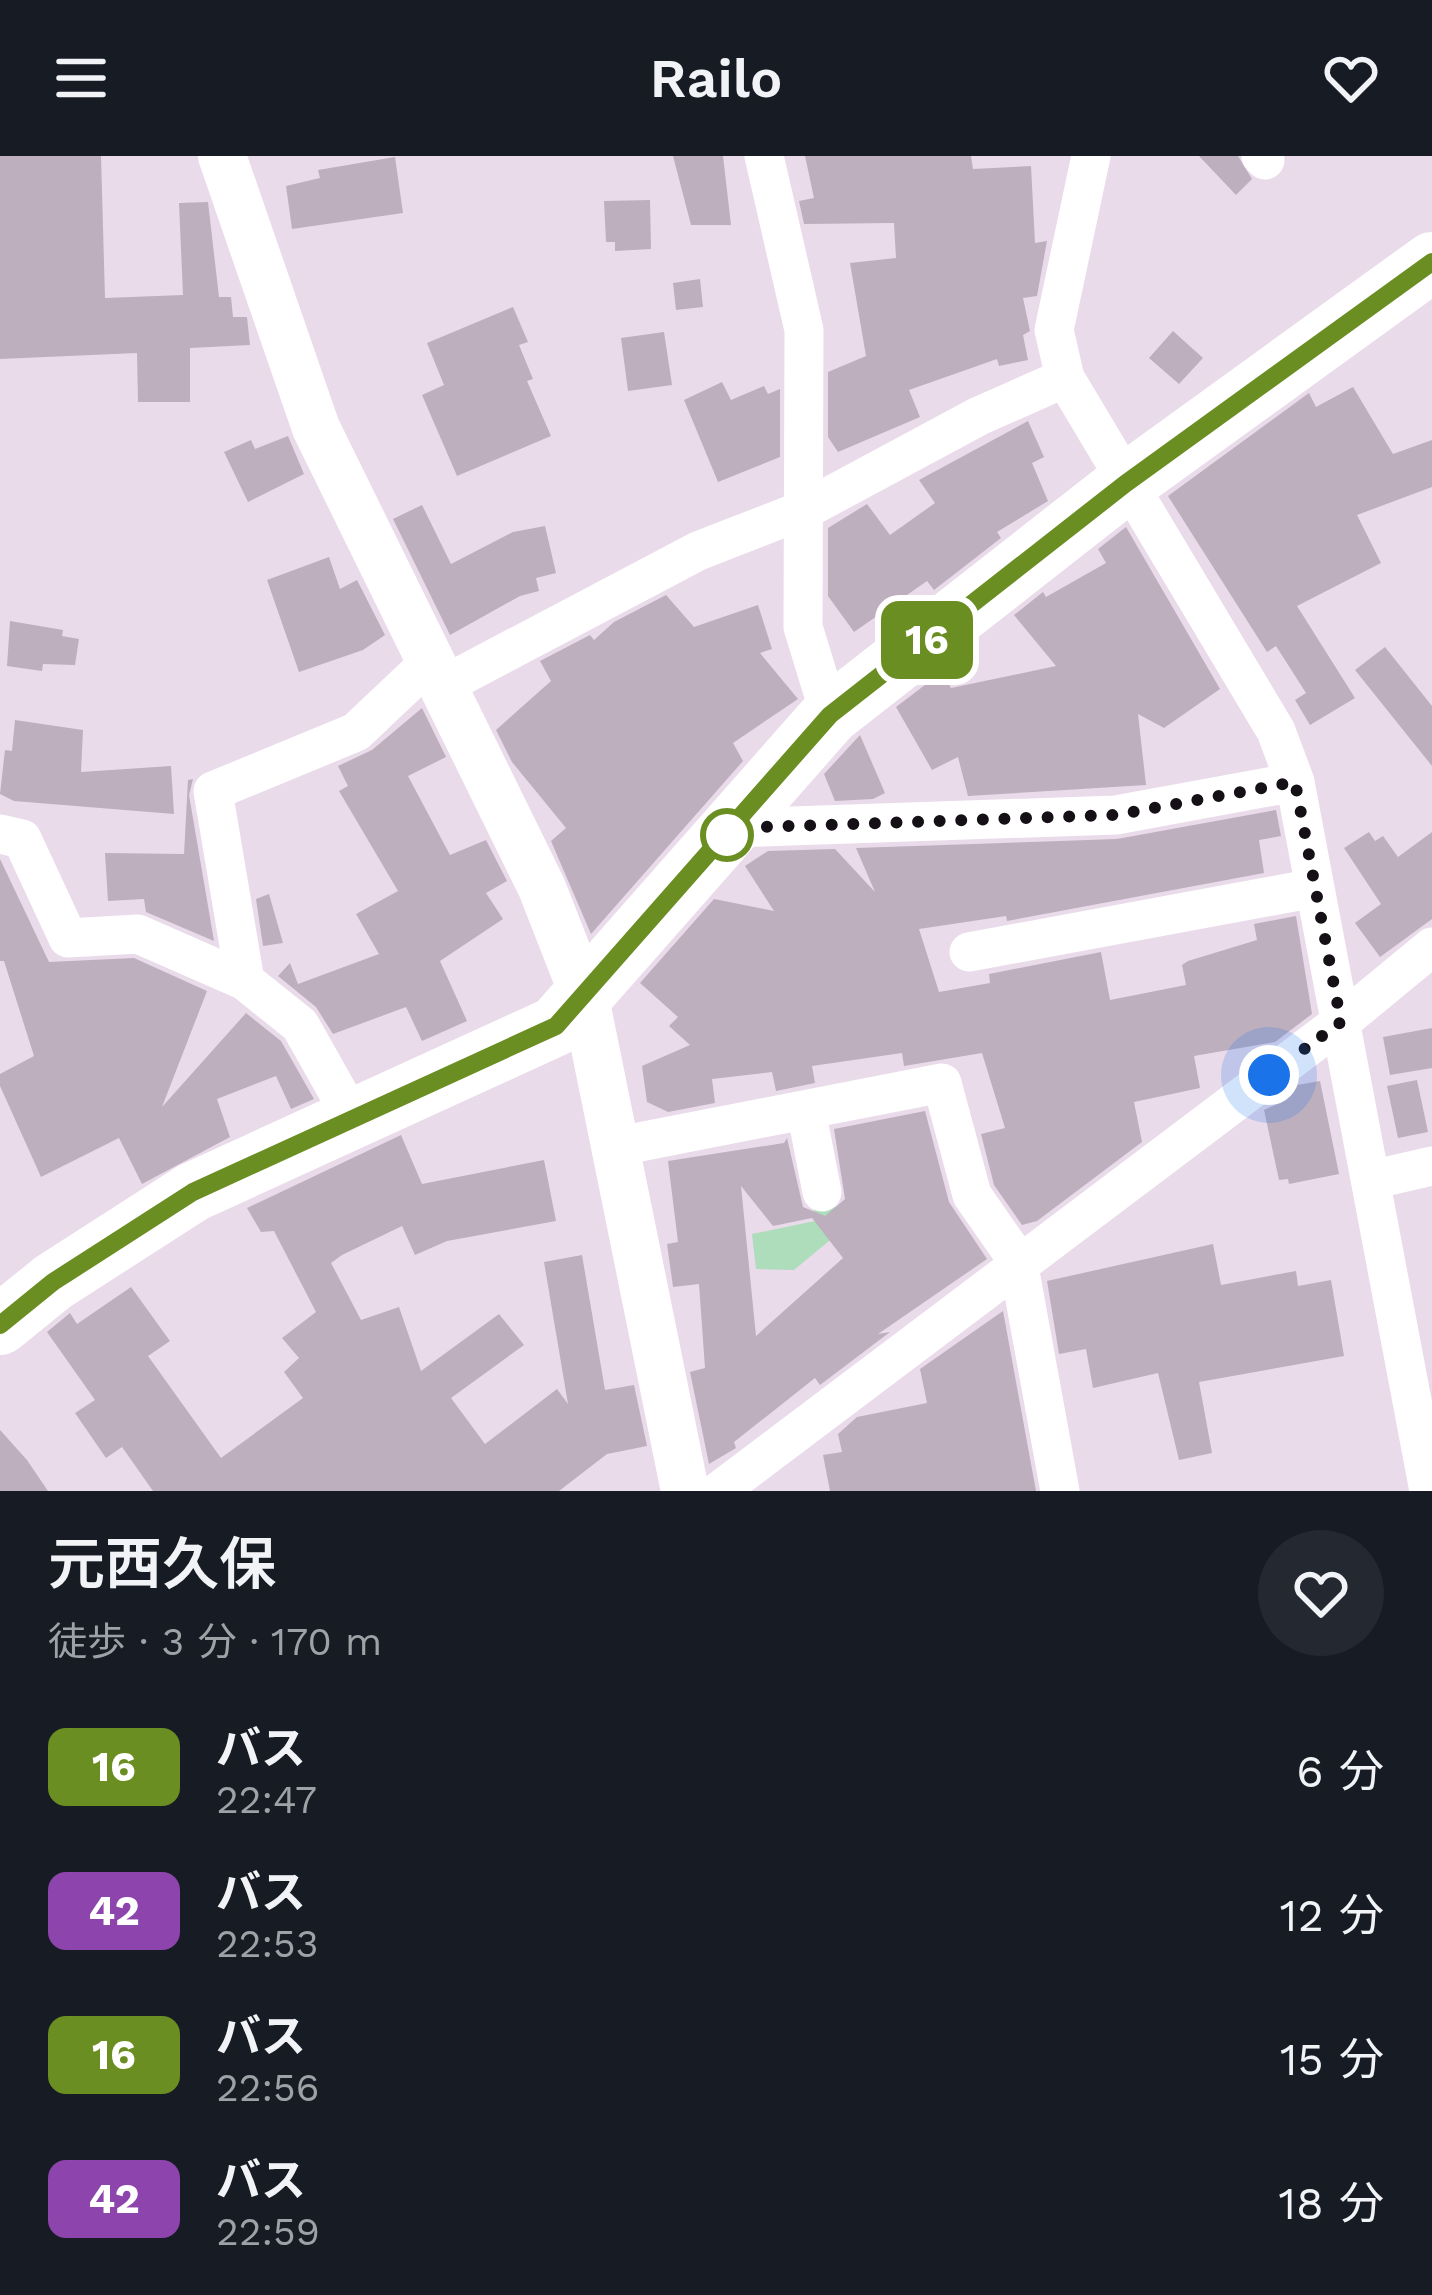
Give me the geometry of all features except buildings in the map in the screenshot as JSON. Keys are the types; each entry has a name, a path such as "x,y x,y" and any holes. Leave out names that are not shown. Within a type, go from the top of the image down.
{"main road":[{"path":"0,1325 53,1282 193,1192 556,1026 830,715 1125,484 1432,262"}],"street":[{"path":"222,156 316,428 542,888 585,998 619,1146 685,1491"},
{"path":"764,156 804,329 803,627 830,715"},
{"path":"1091,156 1054,330 1065,378 1276,730 1295,782 1430,1491"},
{"path":"245,981 213,791 356,732 436,674 698,551 806,509 979,416 1065,378"},
{"path":"733,828 1116,815 1295,782"},
{"path":"0,834 22,839 68,938 138,934 245,981 300,1024 352,1118"},
{"path":"969,952 1316,888"},
{"path":"718,1491 1341,1022 1432,947"},
{"path":"619,1146 942,1083 972,1195 1018,1261 1060,1491"},
{"path":"806,1110 822,1192"},
{"path":"1371,1180 1432,1166"}],"green space":[{"path":"833,1195 841,1231 794,1270 756,1269 752,1234 815,1221 813,1199"}],"bus line":[{"name":"16","path":"0,1325 53,1282 193,1192 556,1026 830,715 1125,484 1432,262"}],"route":[{"path":"727,835 733,828 1116,815 1295,782 1341,1022 1269,1075"}]}
